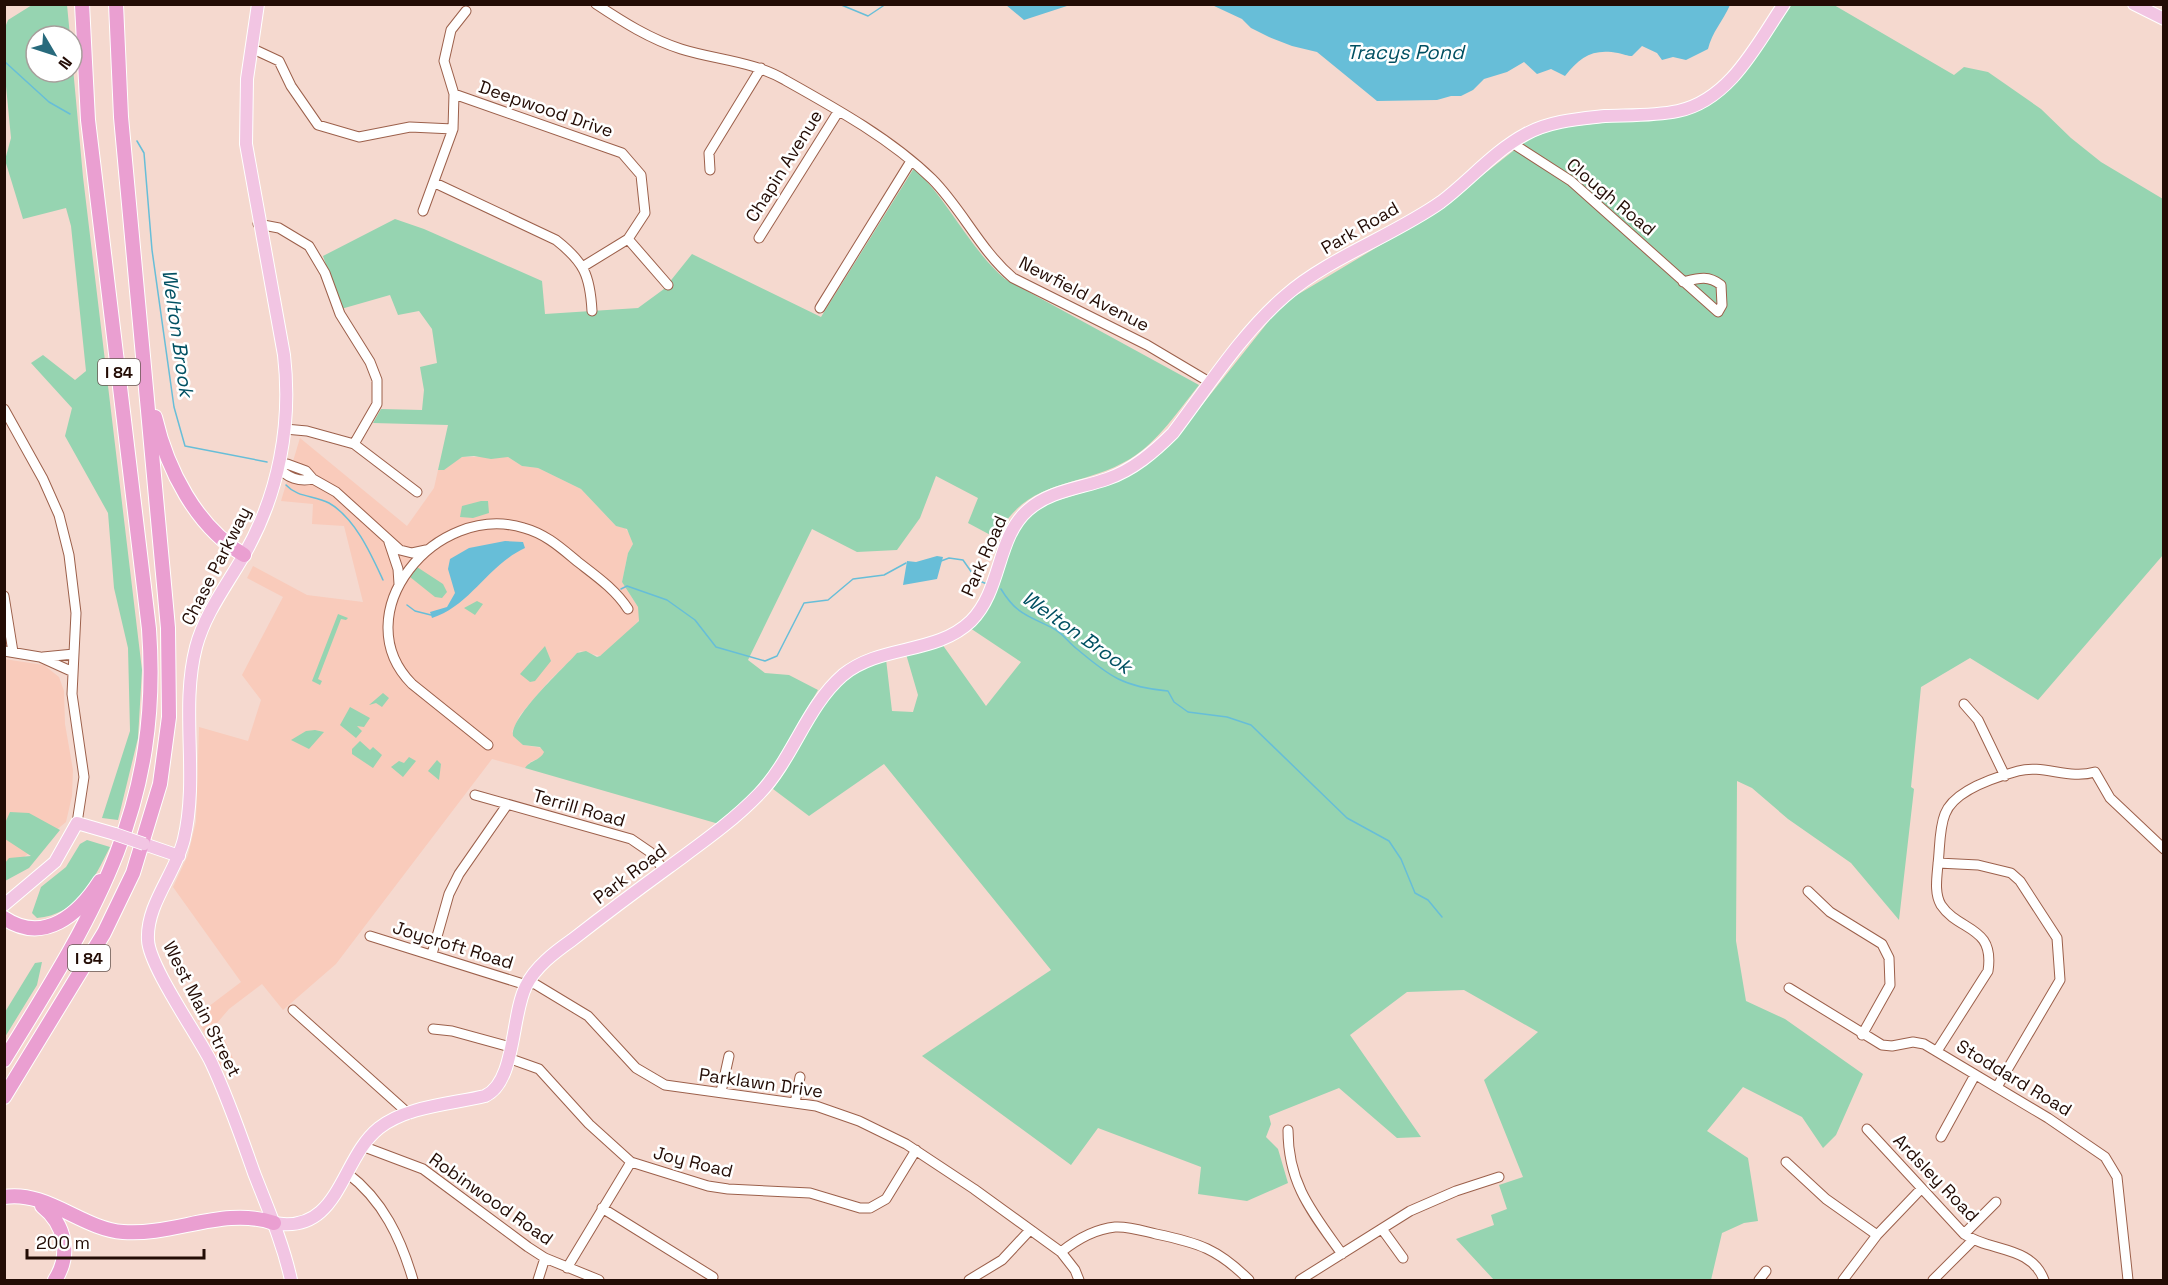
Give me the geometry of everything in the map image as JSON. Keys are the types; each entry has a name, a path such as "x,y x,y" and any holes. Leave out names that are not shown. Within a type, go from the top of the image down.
{"highway":[{"path":"76,4 80,66 88,120"},
{"name":"I 84","path":"4,1060 97,903 122,845 134,802 147,736 151,650 88,120 82,4"},
{"name":"I 84","path":"4,1098 93,952 124,894 147,832 164,761 169,717 170,650 119,90 116,4"},
{"path":"136,286 155,415 169,459 187,495 206,522 228,545 244,555"},
{"path":"4,918 22,927 38,929 55,925 72,915 104,874 134,802"},
{"path":"7,1196 34,1199 97,1225 125,1232 236,1217 257,1217 274,1223"},
{"path":"7,1196 34,1202 50,1212 59,1225 65,1250 62,1267 55,1281"}],"main road":[{"name":"Chase Parkway","path":"179,856 190,803 190,687 196,646 213,607 244,555 264,515 279,467 285,429 284,355 258,224 245,127 251,48 258,4"},
{"name":"Park Road","path":"274,1223 291,1225 320,1213 335,1196 362,1146 380,1128 409,1114 489,1094 502,1081 519,1006 527,984 552,955 719,831 759,794 780,768 815,708 840,678 869,659 939,641 970,622 990,593 1011,535 1026,511 1044,498 1110,478 1142,460 1173,433 1259,321 1286,295 1308,279 1439,203 1512,143 1546,125 1575,119 1679,111 1697,104 1719,90 1739,70 1784,4"},
{"path":"2134,4 2163,19"},
{"path":"4,905 55,862 77,823 179,856"},
{"name":"West Main Street","path":"179,856 151,916 148,933 149,949 216,1073 274,1223 291,1281"}],"street":[{"name":"Newfield Avenue","path":"596,4 655,39 682,49 761,68 838,112 911,161 933,180 998,266 1013,278 1147,345 1211,383"},
{"path":"423,211 453,129 454,94 444,61 450,30 466,11"},
{"path":"251,48 279,61 291,86 318,125 359,136 410,127 453,129"},
{"path":"710,170 710,153 761,68"},
{"name":"Deepwood Drive","path":"454,94 622,153 641,175 645,213 628,239 584,266"},
{"name":"Chapin Avenue","path":"759,238 838,112"},
{"name":"Clough Road","path":"1512,143 1571,181 1683,282 1718,312 1722,305 1722,285 1712,278 1702,277 1683,282"},
{"path":"820,308 911,161"},
{"path":"435,183 556,240 584,266 592,311"},
{"path":"258,224 279,228 309,246 325,273 340,314 370,362 377,380 377,404 354,444"},
{"path":"628,239 668,285"},
{"path":"4,410 43,479 63,529 75,594 73,705 84,777 77,823"},
{"path":"285,429 307,431 354,444 417,492"},
{"path":"279,467 292,465 308,472 313,479 352,504 389,542 400,550 412,553 426,550"},
{"path":"399,584 426,550 445,536 472,526 490,523 524,527 555,543 614,590 628,609"},
{"path":"389,542 398,569 399,584 389,628 392,650 402,672 488,745"},
{"path":"4,596 9,651 40,657 73,672"},
{"path":"40,657 74,654"},
{"path":"1964,704 1978,720 2005,776"},
{"path":"1937,1051 1988,971 1989,959 1986,943 1942,905 1937,891 1938,863 1945,814 1951,804 1961,795 2005,776 2032,769 2074,775 2095,772 2110,798 2163,849"},
{"name":"Terrill Road","path":"475,795 631,839 650,852 664,870"},
{"path":"432,954 449,894 459,874 507,805"},
{"path":"1938,863 1978,865 2011,873 2020,881 2057,938 2061,959 2060,980 1997,1088"},
{"path":"1808,891 1830,912 1882,944 1889,958 1890,985 1862,1035"},
{"name":"Joycroft Road","path":"370,936 527,984"},
{"name":"Parklawn Drive","path":"527,984 535,984 588,1016 649,1078 682,1089 795,1102 837,1112 916,1150 1061,1252 1075,1270 1079,1281"},
{"name":"Stoddard Road","path":"1789,988 1862,1035 1882,1045 1892,1046 1913,1042 1937,1051 2093,1147 2112,1167 2119,1192 2128,1281"},
{"path":"293,1010 409,1114"},
{"name":"Joy Road","path":"433,1029 452,1031 509,1052 539,1069 589,1124 631,1162 708,1186 728,1190 810,1193 870,1208 886,1199 916,1150"},
{"path":"720,1092 729,1056"},
{"path":"1941,1137 1975,1075"},
{"path":"795,1102 800,1077"},
{"name":"Ardsley Road","path":"1867,1129 1964,1234 1973,1240 2008,1249 2025,1257 2036,1267 2044,1281"},
{"path":"1288,1130 1288,1154 1298,1187 1342,1254"},
{"name":"Robinwood Road","path":"362,1146 423,1169 515,1239 545,1258 599,1281"},
{"path":"567,1268 631,1162"},
{"path":"1786,1162 1826,1199 1877,1235"},
{"path":"347,1173 368,1192 386,1215 402,1243 413,1281"},
{"path":"1300,1281 1432,1200 1499,1177"},
{"path":"1843,1281 1877,1235 1921,1189"},
{"path":"1964,1234 1996,1202"},
{"path":"602,1208 713,1277"},
{"path":"1061,1252 1087,1235 1115,1227 1129,1228 1197,1242 1212,1248 1249,1281"},
{"path":"1382,1229 1403,1258"},
{"path":"969,1281 1002,1260 1030,1230"},
{"path":"1934,1281 1973,1240"},
{"path":"538,1281 545,1258"},
{"path":"1760,1281 1766,1271"}],"shaded area":[{"path":"300,438 407,526 434,488 438,470 462,457 508,457 522,466 538,468 581,489 616,526 625,528 629,533 633,544 628,553 622,582 638,607 640,619 620,641 600,656 580,651 549,681 520,715 512,732 523,745 542,748 544,752 542,757 530,762 525,768 492,759 336,964 283,1010 262,984 229,1009 217,1023 233,1058 222,1070 196,1016 241,982 173,887 188,855 196,822 199,727 248,741 261,700 242,675 283,597 247,578 253,566 307,595 363,602 344,526 312,524 313,504 281,501"},
{"path":"4,659 44,665 59,677 64,691 65,724 73,770 72,796 66,822 5,873"}],"green space":[{"path":"32,5 67,5 69,24 24,24 24,84 74,84 83,177 142,670 138,738 118,820 102,818 130,731 128,648 114,588 108,513 65,436 72,408 31,363 43,355 75,380 86,371 71,226 66,208 23,219 5,160 11,138 5,76 4,30 8,20"},
{"path":"1791,5 1834,5 1954,75 1964,67 1988,72 2041,109 2071,138 2101,162 2163,199 2163,555 2038,700 1970,658 1921,687 1911,787 1914,789 1899,920 1851,863 1788,819 1752,788 1737,781 1736,941 1746,1001 1785,1019 1863,1074 1836,1135 1823,1148 1802,1117 1743,1087 1707,1131 1748,1158 1758,1221 1744,1223 1722,1233 1711,1280 1494,1280 1456,1239 1494,1225 1491,1215 1507,1209 1499,1185 1523,1177 1484,1080 1538,1032 1464,990 1407,992 1350,1035 1421,1137 1397,1138 1339,1088 1269,1116 1271,1124 1266,1137 1278,1149 1288,1183 1247,1201 1198,1194 1201,1167 1098,1128 1071,1165 922,1056 1051,970 884,764 809,816 773,789 816,717 845,680 886,659 892,711 913,712 918,695 906,654 942,644 986,706 1021,662 970,628 1008,543 1025,518 1049,503 1098,488 1154,459 1175,439 1272,317 1292,298 1409,228 1455,197 1527,140 1557,128 1672,115 1740,74"},
{"path":"914,168 938,195 992,267 1005,279 1199,385 1168,425 1140,452 1111,469 1038,494 1023,504 1009,518 996,538 968,523 978,498 936,476 920,518 897,550 857,552 812,529 748,660 765,673 789,675 818,690 768,775 757,789 719,824 525,768 544,752 540,747 523,745 513,736 514,728 528,706 577,653 586,651 597,657 600,656 639,621 638,607 622,582 628,553 633,544 627,529 616,526 581,489 538,468 522,466 508,457 491,459 474,456 462,457 444,470 438,470 448,425 373,423 381,409 422,410 424,390 420,367 437,363 432,329 419,311 398,315 390,295 341,309 323,256 395,219 424,229 542,281 545,314 638,308 664,289 692,254 821,317"},
{"path":"488,501 489,513 473,518 460,517 462,506"},
{"path":"417,567 443,584 447,592 442,598 435,597 410,577"},
{"path":"477,601 483,604 475,615 464,608"},
{"path":"338,614 348,618 341,619 318,679 322,681 320,685 312,681"},
{"path":"545,646 551,661 535,681 530,682 520,674"},
{"path":"383,693 389,698 382,707 376,703 369,705"},
{"path":"350,707 370,718 364,727 357,726 362,731 356,738 340,725"},
{"path":"306,731 324,732 309,749 291,740"},
{"path":"360,741 370,750 373,747 382,755 373,768 352,754 352,749"},
{"path":"409,757 416,761 403,777 391,767 399,761 404,763"},
{"path":"437,760 441,764 439,780 428,771"},
{"path":"10,812 29,813 60,830 29,868 5,881 5,863 9,858 31,856 5,839 5,823"},
{"path":"87,840 110,847 90,883 73,903 63,910 37,918 32,913 41,887 66,867 80,844"},
{"path":"42,962 37,985 5,1037 5,1012 35,963"}],"water":[{"path":"1006,5 1070,5 1024,20"},
{"name":"Tracys Pond","path":"1212,5 1730,5 1708,49 1686,60 1673,57 1662,60 1657,53 1642,46 1632,56 1609,52 1594,53 1582,59 1565,76 1551,69 1537,74 1524,62 1507,72 1484,79 1473,90 1461,96 1437,100 1377,101 1317,52 1269,37 1251,28 1242,19"},
{"path":"505,541 523,542 525,548 500,564 457,604 432,618 430,612 447,607 455,593 448,569 450,559 469,548"},
{"path":"937,556 943,557 937,579 903,585 907,561 916,562"}],"waterway":[{"path":"839,4 868,16 886,4"},
{"name":"Welton Brook","path":"4,61 49,102 70,114"},
{"name":"Welton Brook","path":"137,141 144,153 152,250 174,407 185,446 267,462"},
{"name":"Welton Brook","path":"286,485 296,492 329,503 347,518 361,537 383,580"},
{"name":"Welton Brook","path":"941,561 949,558 963,560 977,580 987,584"},
{"name":"Welton Brook","path":"621,589 627,586 667,600 695,620 716,647 765,661 777,656 804,603 828,600 853,579 884,575 906,563"},
{"name":"Welton Brook","path":"1001,589 1019,611 1062,634 1074,647 1118,679 1140,687 1168,691 1174,702 1188,712 1227,717 1251,725 1347,818 1389,841 1401,859 1415,893 1428,900 1442,917"},
{"name":"Welton Brook","path":"407,605 415,611 431,615"}]}
